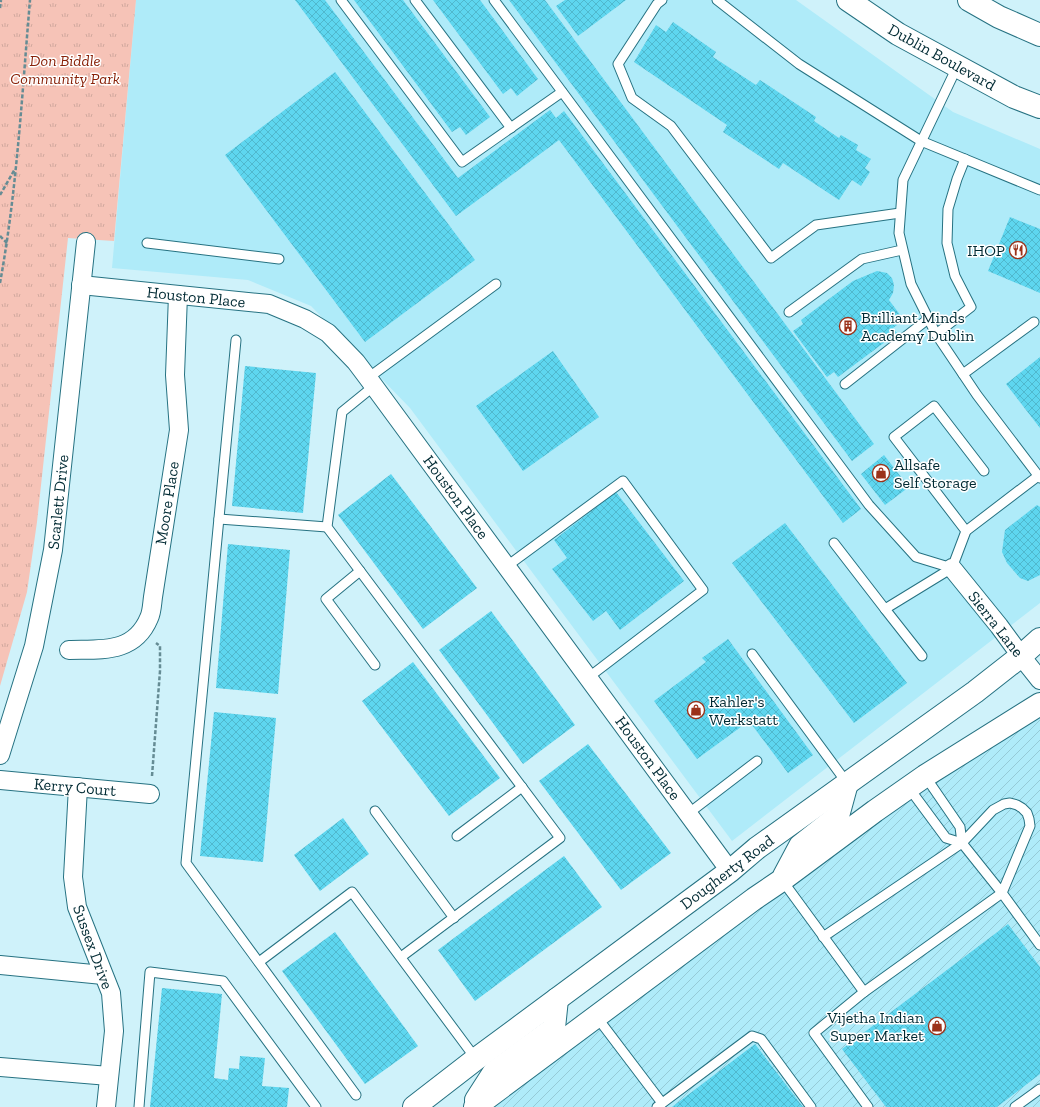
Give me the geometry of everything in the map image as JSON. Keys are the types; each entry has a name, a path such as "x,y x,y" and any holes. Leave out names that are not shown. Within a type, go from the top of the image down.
{"main road":[{"name":"Dublin Boulevard","path":"848,0 898,34 957,67 1014,97 1040,107"},
{"path":"969,0 999,17 1040,35"},
{"name":"Dougherty Road","path":"414,1107 476,1059 730,871 757,848 974,692 1021,656 1040,639"},
{"path":"475,1107 754,899 875,811 917,782 1040,704"},
{"path":"782,880 800,846 838,816 847,783"},
{"path":"471,1107 494,1072 554,1028 558,998"}],"street":[{"name":"Scarlett Drive","path":"0,756 34,646 54,550 86,242"},
{"name":"Houston Place","path":"81,285 269,304 305,318 328,333 356,362 371,382 689,813 730,871"},
{"name":"Moore Place","path":"69,650 115,649 129,643 142,631 149,618 154,597 178,430 175,375 178,295"},
{"name":"Sierra Lane","path":"952,568 1040,680"},
{"name":"Kerry Court","path":"0,780 150,794"},
{"name":"Sussex Drive","path":"78,787 73,877 77,907 111,993 114,1031 106,1107"},
{"path":"0,965 104,975"},
{"path":"0,1068 109,1076"}],"lane":[{"path":"341,0 462,162 562,92"},
{"path":"415,0 511,128"},
{"path":"494,0 869,505 916,557 952,568"},
{"path":"662,0 657,4 618,64 632,98 671,126 771,258 816,226 900,213"},
{"path":"717,0 799,64 921,141 1040,190"},
{"path":"884,609 952,568 966,531 1039,477 977,395 936,334 911,284 902,250 899,233 903,180 957,67"},
{"path":"936,334 971,307 955,276 947,243 948,209 965,159"},
{"path":"147,242 279,259"},
{"path":"789,312 862,259 902,250"},
{"path":"401,957 560,838 327,527 342,412 371,382 496,284"},
{"path":"845,384 928,319"},
{"path":"963,374 1034,322"},
{"path":"236,340 186,863 356,1095"},
{"path":"966,531 894,437 934,406 984,471"},
{"path":"507,566 623,481 703,590 589,677"},
{"path":"219,519 327,527"},
{"path":"834,543 922,656"},
{"path":"360,571 326,600 374,665"},
{"path":"752,654 847,783"},
{"path":"689,813 757,761"},
{"path":"917,782 946,838 962,843"},
{"path":"917,782 960,827 962,843 1002,893 1040,945"},
{"path":"457,836 522,787"},
{"path":"823,937 962,843 998,806 1010,803 1017,805 1027,813 1030,826 1002,893 864,992 814,1033 868,1107"},
{"path":"375,811 454,918"},
{"path":"782,880 864,992"},
{"path":"259,962 352,892 476,1059"},
{"path":"139,1107 150,972 223,981 316,1107"},
{"path":"596,1016 659,1105 752,1036 761,1039 811,1107"},
{"path":"1015,1107 1040,1089"}],"path":[{"path":"0,8 1,0"},
{"path":"0,283 7,243 16,166 30,0"},
{"path":"0,195 16,166"},
{"path":"0,236 7,243"},
{"path":"142,631 150,640 160,646 160,671 150,794"}],"shaded area":[{"path":"136,0 796,0 953,112 1040,149 1040,603 732,841 410,408 311,306 248,280 112,268"},
{"path":"1040,704 1040,1107 475,1107"}],"green space":[{"name":"Don Biddle Community Park","path":"0,0 136,0 114,241 68,238 37,522 27,592 0,686"}],"building":[{"path":"295,0 325,0 458,178 550,110 556,118 564,111 861,509 843,523 559,140 456,216"},
{"path":"354,0 403,0 490,117 466,135 460,127 452,132"},
{"path":"433,0 480,0 538,79 517,96 511,88 503,94"},
{"path":"509,0 545,0 874,444 852,461"},
{"path":"565,0 626,0 578,36 556,6"},
{"path":"673,22 716,52 713,57 756,85 760,80 816,117 814,121 839,138 841,135 858,145 856,150 871,159 865,168 870,172 861,186 852,180 839,200 783,163 779,169 723,132 727,125 634,62 656,25 666,32"},
{"path":"335,72 475,260 365,342 225,155"},
{"name":"IHOP","path":"1010,217 1040,229 1040,293 988,271"},
{"name":"Brilliant Minds Academy Dublin","path":"877,271 887,273 892,278 894,285 893,293 889,300 904,320 893,328 897,333 838,377 834,372 827,377 793,331 803,324 801,320 853,281"},
{"path":"553,351 599,417 523,471 476,406"},
{"path":"1040,357 1040,428 1006,384"},
{"path":"245,366 316,373 303,513 232,506"},
{"path":"884,455 909,487 885,505 861,474"},
{"path":"391,474 477,588 423,629 338,515"},
{"path":"616,492 684,581 620,630 606,611 593,621 552,569 567,558 554,540"},
{"path":"1037,505 1040,507 1040,575 1028,581 1020,578 1007,563 1002,552 1005,530"},
{"path":"785,523 907,683 854,723 732,563"},
{"path":"228,544 290,550 278,694 216,688"},
{"path":"491,611 575,725 523,764 439,650"},
{"path":"728,639 813,755 788,773 749,721 697,759 654,701 706,662 702,658"},
{"path":"413,662 500,778 449,816 362,701"},
{"path":"214,712 276,718 263,862 200,856"},
{"path":"588,744 671,853 621,890 539,781"},
{"path":"343,818 369,854 320,891 294,855"},
{"path":"564,856 602,907 475,1001 438,950"},
{"path":"1008,924 1040,967 1040,1074 997,1107 886,1107 842,1049"},
{"path":"335,932 418,1046 365,1084 282,971"},
{"path":"162,988 222,994 214,1078 228,1080 229,1068 239,1069 240,1056 265,1058 262,1086 289,1088 287,1107 150,1107"},
{"path":"755,1044 803,1107 672,1107"}],"place":[{"name":"IHOP","path":"1018,250"},
{"name":"Brilliant Minds Academy Dublin","path":"848,326"},
{"name":"Allsafe Self Storage","path":"881,473"},
{"name":"Kahler's Werkstatt","path":"696,710"},
{"name":"Vijetha Indian Super Market","path":"937,1026"}]}
